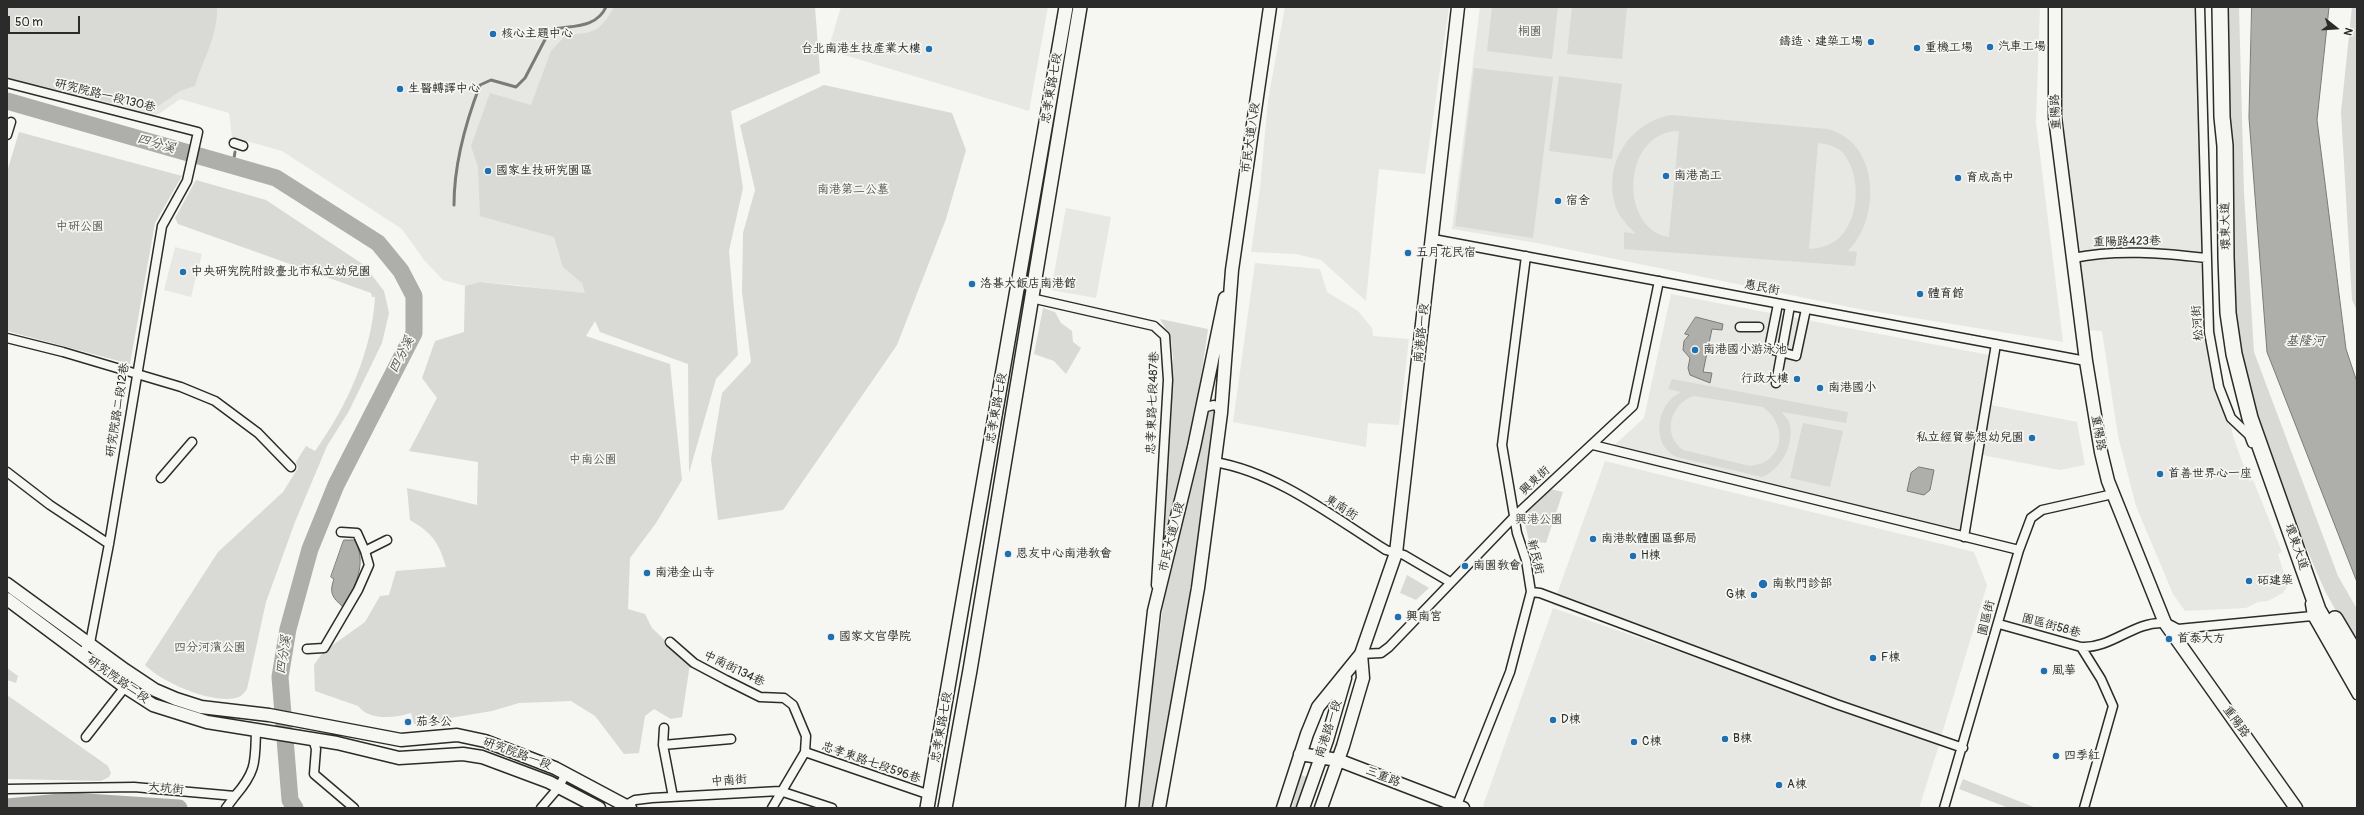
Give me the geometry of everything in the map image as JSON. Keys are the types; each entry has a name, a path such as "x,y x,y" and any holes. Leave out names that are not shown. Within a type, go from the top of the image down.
{"highway":[{"name":"環東大道","path":"2220,7 2226,225 2233,344 2248,408 2264,451 2325,603 2357,656"},
{"name":"環東大道","path":"2220,7 2227,289 2234,354 2250,418 2318,610 2357,678"}],"main road":[{"name":"忠孝東路七段","path":"927,808 1066,7"},
{"name":"忠孝東路七段","path":"945,808 970,670 1080,7"},
{"name":"市民大道八段","path":"1159,808 1198,588 1221,413 1232,270 1270,7"},
{"name":"南港路一段","path":"1303,808 1321,757 1346,673 1361,654 1396,553 1433,239 1458,7"},
{"name":"重陽路","path":"2055,7 2055,117 2086,361 2101,452 2113,494 2165,623 2296,808"},
{"name":"市民大道八段","path":"1132,807 1154,612 1202,408 1218,320 1232,270"},
{"name":"研究院路二段","path":"7,584 155,690 201,707 269,715"},
{"name":"研究院路二段","path":"7,599 125,687 153,705 207,722 269,732"},
{"name":"南港路一段","path":"1321,808 1338,760 1362,678 1361,654"},
{"path":"1282,808 1318,707 1346,673"},
{"path":"253,713 256,730"},
{"name":"研究院路一段","path":"269,715 401,740 457,735 511,749 566,773 628,806"},
{"name":"研究院路一段","path":"269,732 308,738 399,758 463,754 482,757 559,787 599,808"},
{"name":"三重路","path":"1300,754 1338,760 1460,807"}],"street":[{"name":"松河街","path":"2200,7 2209,332 2219,387 2231,418 2249,435 2300,571 2312,616 2357,695"},
{"name":"研究院路一段130巷","path":"7,83 198,132"},
{"path":"7,135 11,122"},
{"name":"研究院路二段12巷","path":"81,654 90,643 109,544 136,374 162,226 187,181 198,132"},
{"path":"234,143 244,146"},
{"name":"惠民街","path":"1433,239 2086,361"},
{"name":"重陽路423巷","path":"2073,258 2154,252 2206,258"},
{"name":"新民街","path":"1460,807 1510,672 1531,592 1526,560 1517,533 1502,445 1526,256"},
{"name":"興東街","path":"1361,654 1381,654 1515,516 1593,445 1633,406 1659,281"},
{"name":"忠孝東路七段487巷","path":"1031,298 1154,326 1165,336 1168,380 1154,612"},
{"path":"1778,304 1769,349 1796,356 1806,309"},
{"path":"1776,383 1790,306"},
{"path":"1740,327 1759,327"},
{"path":"7,338 181,387 221,404 258,433 291,467"},
{"path":"1964,537 1996,344"},
{"path":"1202,408 1214,405 1221,413"},
{"path":"161,478 192,442"},
{"path":"1593,445 2019,550"},
{"name":"東南街","path":"1215,462 1242,468 1284,487 1386,550 1417,561 1450,582"},
{"path":"7,472 50,505 109,544"},
{"name":"園區街","path":"1944,808 1963,748 2019,550 2031,518 2042,510 2113,494"},
{"path":"307,649 324,648 358,590 369,565 357,533 341,532"},
{"path":"365,551 387,540"},
{"path":"1531,592 1540,593 1836,704 1963,748"},
{"path":"2165,623 2178,629 2312,616"},
{"name":"園區街58巷","path":"1999,624 2080,647 2102,645 2147,625 2165,623"},
{"name":"中南街134巷","path":"670,642 694,663 726,680 760,697 784,698 793,705 806,736 804,752"},
{"path":"2080,647 2101,679 2113,706 2084,808"},
{"path":"86,737 125,687"},
{"path":"664,728 663,745 673,797"},
{"path":"226,808 252,774 255,760 256,730"},
{"path":"308,738 316,749 314,774 354,808"},
{"path":"663,745 731,739"},
{"name":"忠孝東路七段596巷","path":"804,752 930,795"},
{"path":"772,808 780,791 804,752"},
{"path":"541,808 559,787 566,773"},
{"name":"大坑街","path":"7,789 134,786 235,796"},
{"name":"中南街","path":"628,806 635,800 780,791 832,808"}],"shaded area":[{"name":"國家生技研究園區","path":"7,7 692,7 609,297 480,282 465,286 443,280 424,260 402,229 282,151 232,137 229,113 180,99 159,114 146,116 73,96 77,77"},
{"path":"841,7 1048,7 1029,111 828,50"},
{"path":"1285,7 1449,7 1425,174 1379,169 1366,301 1321,260 1296,254 1251,252 1260,188 1268,100"},
{"name":"南港高工","path":"1480,7 2040,7 2036,122 2063,342 1859,309 1537,243 1452,229"},
{"path":"2061,7 2199,7 2200,136 2218,362 2233,436 2249,481 2253,480 2282,552 2278,554 2288,586 2283,593 2268,601 2258,602 2246,608 2185,611 2173,594 2136,506 2118,436 2102,331 2087,330 2064,148"},
{"path":"1066,208 1111,217 1096,298 1051,290"},
{"name":"中央研究院附設臺北市私立幼兒園","path":"175,247 202,254 191,297 164,290"},
{"path":"1255,263 1320,269 1327,292 1358,311 1372,328 1373,336 1409,339 1399,425 1368,423 1366,447 1233,422"},
{"name":"南港國小","path":"1671,294 1994,356 1964,537 1648,465 1610,449 1644,418"},
{"name":"私立經貿夢想幼兒園","path":"1991,405 2077,422 2085,465 2060,470 1982,455"},
{"path":"1605,461 1974,552 1987,585 1940,740 1553,605"},
{"path":"1553,608 1940,742 1919,808 1488,808 1483,806"}],"green space":[{"path":"7,7 217,7 217,18 213,38 195,86 180,91 157,107 141,109 7,79"},
{"name":"中南公園","path":"614,7 815,7 820,73 731,111 743,188 729,251 738,355 716,379 689,473 688,364 600,332 595,321 586,336 670,364 682,480 656,523 630,558 628,609 645,614 652,628 690,664 682,717 671,719 654,709 645,716 639,753 624,754 595,716 571,701 519,703 492,711 414,724 411,713 390,717 369,714 358,706 315,691 314,665 323,652 365,622 380,596 389,595 396,571 446,567 441,551 434,539 424,529 410,520 407,488 477,505 478,462 409,451 437,398 422,378 435,341 464,332 465,286 480,282 585,293 582,283 563,267 554,237 480,216 478,167 471,146 490,93 531,105 551,51 566,35 595,30 605,22"},
{"name":"桐園","path":"1492,7 1558,7 1552,59 1487,51"},
{"path":"1572,7 1627,7 1622,59 1567,54"},
{"path":"2222,7 2239,7 2244,193 2254,352 2338,576 2357,609 2357,649 2325,591 2272,469 2237,338 2229,249"},
{"path":"2352,7 2357,7 2357,311 2352,300 2341,112"},
{"path":"1474,68 1553,77 1533,238 1455,226"},
{"path":"1559,76 1622,84 1612,159 1549,151"},
{"name":"南港第二公墓","path":"824,85 952,113 966,150 946,219 897,345 783,510 718,520 711,459 722,393 751,362 742,292 743,233 755,190 740,125"},
{"path":"1671,115 1827,129 1844,136 1857,148 1865,164 1870,182 1870,201 1866,219 1859,236 1848,251 1857,252 1855,266 1624,249 1624,232 1636,234 1623,220 1617,210 1613,194 1613,178 1616,163 1622,149 1631,137 1642,127","holes":["1679,131 1669,236 1669,237 1652,230 1641,217 1635,200 1634,181 1637,162 1646,146 1660,135","1818,143 1835,147 1843,153 1849,162 1853,173 1856,196 1851,219 1847,229 1840,237 1833,243 1809,249"]},
{"name":"中研公園","path":"19,132 182,176 155,223 130,364 7,331 7,172"},
{"name":"四分河濱公園","path":"196,180 266,200 364,265 384,291 389,313 382,343 349,411 327,446 295,522 266,602 247,689 240,696 229,699 216,698 189,691 163,678 145,665 218,552 283,492 298,468 296,462 306,446 315,451 327,434 356,378 369,338 375,297 372,297 371,293 178,224 175,218"},
{"path":"1043,308 1055,312 1061,323 1072,331 1073,342 1081,348 1066,374 1054,361 1034,354"},
{"path":"1160,319 1208,329 1195,419 1167,541 1161,539 1173,358 1171,338"},
{"path":"1672,379 1848,412 1846,423 1782,412 1788,421 1791,430 1789,446 1781,462 1762,477 1677,457 1668,452 1663,444 1660,434 1662,414 1666,405 1681,392 1668,389","holes":["1694,396 1763,407 1777,424 1779,442 1776,451 1770,458 1761,463 1750,466 1683,450 1676,444 1672,436 1671,428 1675,412 1679,405 1686,399"]},
{"path":"1214,410 1216,412 1188,610 1153,808 1137,808 1163,606 1208,414 1210,411"},
{"path":"1803,423 1843,431 1830,487 1790,478"},
{"name":"興港公園","path":"1551,489 1563,492 1546,543 1529,541 1523,515"},
{"path":"1407,575 1429,588 1416,600 1400,593"},
{"path":"7,668 18,676 16,683 7,680"},
{"path":"7,695 108,766 111,773 109,777 101,781 7,779"},
{"path":"1300,775 1308,777 1297,808 1292,808"},
{"path":"1963,779 2036,808 2009,808 1959,789"}],"water":[{"name":"基隆河","path":"2252,7 2329,7 2317,120 2346,349 2357,382 2357,582 2267,352 2249,118"},
{"name":"南港國小游泳池","path":"1696,317 1723,324 1722,330 1712,329 1703,372 1712,373 1710,383 1690,375 1688,368 1690,358 1683,350 1684,341 1689,335 1685,334"},
{"path":"1919,467 1934,470 1930,490 1924,495 1907,491 1911,473"},
{"path":"344,540 355,540 360,557 360,566 356,583 343,607 332,594 334,579 331,577"}],"waterway":[{"path":"454,205 456,174 461,144 480,85 491,80 516,87 525,78 550,30 589,23 602,14 606,7"},
{"name":"四分溪","path":"7,101 276,178 378,243 401,271 414,296 414,333 336,485 310,549 288,629 280,677 290,800 295,808"},
{"path":"233,164 235,152"},
{"path":"7,807 71,801 179,808"}],"place":[{"name":"核心主題中心","path":"493,34"},
{"name":"鑄造、建築工場","path":"1871,42"},
{"name":"汽車工場","path":"1990,47"},
{"name":"重機工場","path":"1917,48"},
{"name":"台北南港生技產業大樓","path":"929,49"},
{"name":"生醫轉譯中心","path":"400,89"},
{"name":"國家生技研究園區","path":"488,171"},
{"name":"南港高工","path":"1666,176"},
{"name":"育成高中","path":"1958,178"},
{"name":"宿舍","path":"1558,201"},
{"name":"五月花民宿","path":"1408,253"},
{"name":"中央研究院附設臺北市私立幼兒園","path":"183,272"},
{"name":"洛碁大飯店南港館","path":"972,284"},
{"name":"體育館","path":"1920,294"},
{"name":"南港國小游泳池","path":"1695,350"},
{"name":"行政大樓","path":"1797,379"},
{"name":"南港國小","path":"1820,388"},
{"name":"私立經貿夢想幼兒園","path":"2032,438"},
{"name":"首善世界心一座","path":"2160,474"},
{"name":"南港軟體園區郵局","path":"1593,539"},
{"name":"恩友中心南港教會","path":"1008,554"},
{"name":"H棟","path":"1633,556"},
{"name":"南園教會","path":"1465,566"},
{"name":"南港金山寺","path":"647,573"},
{"name":"砳建築","path":"2249,581"},
{"name":"南軟門診部","path":"1763,584"},
{"name":"G棟","path":"1754,595"},
{"name":"興南宮","path":"1398,617"},
{"name":"國家文官學院","path":"831,637"},
{"name":"首泰大方","path":"2169,639"},
{"name":"F棟","path":"1873,658"},
{"name":"風華","path":"2044,671"},
{"name":"D棟","path":"1553,720"},
{"name":"茄冬公","path":"408,722"},
{"name":"B棟","path":"1725,739"},
{"name":"C棟","path":"1634,742"},
{"name":"四季紅","path":"2056,756"},
{"name":"A棟","path":"1779,785"}]}
